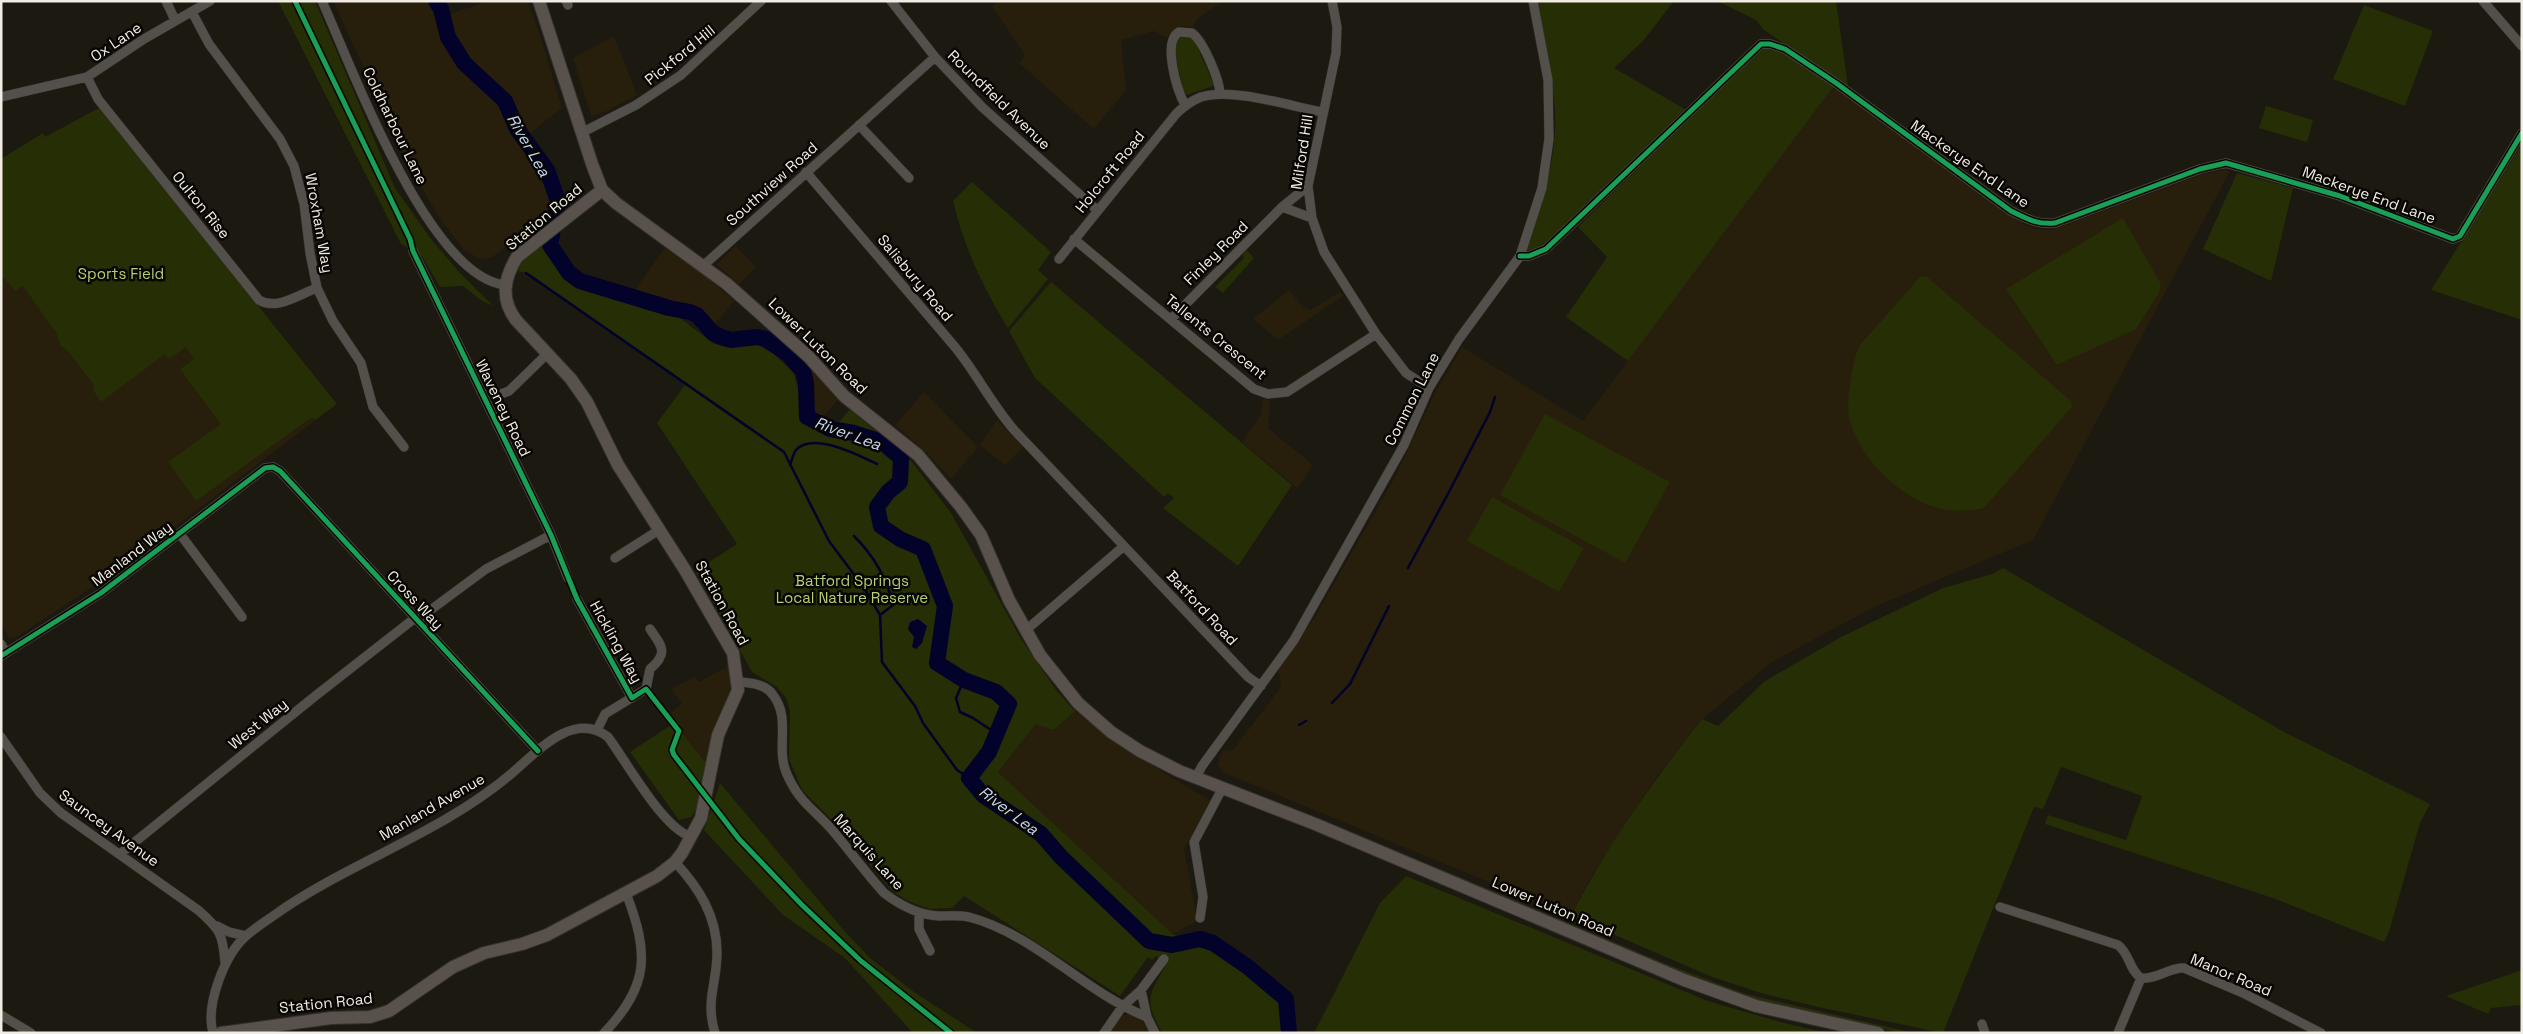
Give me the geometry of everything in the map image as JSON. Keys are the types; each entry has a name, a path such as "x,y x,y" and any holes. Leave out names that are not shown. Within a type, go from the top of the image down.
{"main road":[{"name":"Lower Luton Road","path":"540,1 581,133 602,190 624,209 704,265 803,351 844,396 918,455 961,507 981,536 1009,600 1026,630 1063,686 1094,718 1140,751 1222,789 1315,824 1713,992 1756,1006 1878,1033"},
{"name":"Station Road","path":"221,1033 331,1018 370,1017 389,1011 453,967 484,953 522,944 546,935 657,876 675,862 691,838 701,818 718,735 736,698 739,682 733,653 618,465 587,402 571,378 510,312 505,294 509,270 517,257 602,190"}],"street":[{"path":"166,1 175,20"},
{"name":"Ox Lane","path":"1,97 87,77 175,20 210,1"},
{"name":"Coldharbour Lane","path":"322,1 382,138 421,208 445,244 461,261 483,279 506,285"},
{"name":"Pickford Hill","path":"581,133 636,105 681,75 761,1"},
{"name":"Roundfield Avenue","path":"891,1 935,57 982,106 1097,210"},
{"name":"Milford Hill","path":"1332,1 1338,27 1336,53 1322,112 1308,186 1312,218 1324,252 1376,334 1406,373 1429,388"},
{"name":"Common Lane","path":"1196,777 1202,766 1294,640 1404,445 1429,388 1459,339 1520,256 1542,188 1549,139 1548,80 1533,1"},
{"path":"2483,1 2522,46"},
{"name":"Wroxham Way","path":"192,12 209,44 280,139 294,166 304,204 310,253 317,288 333,321 362,364 373,407 404,447"},
{"path":"1186,105 1179,91 1170,50 1172,40 1179,32 1192,33 1197,39 1218,79 1220,93"},
{"name":"Mackerye End Lane","path":"1520,256 1529,256 1546,249 1761,44 1770,44 1785,49 1836,83 2011,211 2032,222 2043,225 2055,223 2200,170 2226,163 2340,196 2453,239 2460,236 2522,132"},
{"name":"Southview Road","path":"704,265 935,57"},
{"name":"Oulton Rise","path":"87,77 98,99 259,300 265,304 273,304 317,288"},
{"name":"Holcroft Road","path":"1059,259 1176,114 1186,105 1202,96 1220,93 1322,112"},
{"path":"859,124 909,178"},
{"name":"Salisbury Road","path":"806,172 976,373 995,408 1042,458"},
{"name":"Finley Road","path":"1171,319 1282,207 1308,186"},
{"path":"1282,207 1312,218"},
{"name":"Tallents Crescent","path":"1074,239 1254,389 1268,394 1287,392 1376,334"},
{"name":"Waveney Road","path":"414,251 551,535 568,578"},
{"path":"501,394 509,391 548,353"},
{"name":"Batford Road","path":"1042,458 1248,677 1261,686"},
{"name":"Manland Way","path":"4,655 101,593 265,468 273,467"},
{"name":"Cross Way","path":"273,467 280,471 538,751"},
{"path":"615,558 659,530"},
{"path":"180,534 242,617"},
{"name":"West Way","path":"120,854 314,697 416,619 486,569 551,535"},
{"path":"1026,630 1124,546"},
{"name":"Hickling Way","path":"577,599 632,698 605,714 597,730"},
{"path":"632,698 646,688 650,669 659,662 662,654 661,645 650,629"},
{"path":"1,644 4,655"},
{"name":"Marquis Lane","path":"739,682 764,688 772,693 780,704 783,720 783,760 785,771 800,799 833,831 884,892 896,902 919,913 968,917 1004,932 1056,961 1122,1007 1147,1017"},
{"name":"Manland Avenue","path":"213,1033 211,1025 216,993 225,963 246,936 318,886 456,813 493,789 538,751 566,731 580,728 597,730"},
{"path":"597,730 608,737 665,818 678,832 691,838"},
{"name":"Sauncey Avenue","path":"1,737 40,794 61,813 198,910 217,926 229,932 246,936"},
{"path":"1200,918 1203,897 1194,842 1222,789"},
{"path":"675,862 698,888 712,918 717,953 710,1002 715,1033"},
{"path":"604,1033 623,1010 641,976 641,954 637,926 626,893"},
{"path":"2000,907 2118,945 2124,950 2134,971 2141,978 2118,1033"},
{"path":"919,913 919,929 930,951"},
{"path":"217,926 224,943 225,963"},
{"path":"1104,1033 1122,1007 1141,990 1164,959"},
{"name":"Manor Road","path":"2141,978 2150,978 2177,968 2184,968 2243,993 2321,1033"},
{"path":"1141,990 1147,1017 1155,1033"},
{"path":"1,1015 31,1033"}],"shaded area":[{"path":"333,1 432,1 444,38 462,67 510,118 539,167 551,200 548,217 492,257 480,259 464,250 441,220 412,172"},
{"path":"489,1 528,1 541,38 562,108 530,133 505,93 475,66 460,47 447,15"},
{"path":"999,1 1223,1 1198,18 1193,27 1181,26 1166,37 1154,31 1121,40 1126,90 1094,129 1019,63 1025,55 992,6"},
{"path":"614,36 637,95 607,111 591,116 573,58"},
{"path":"1834,86 2024,224 2036,229 2049,230 2058,228 2203,174 2225,170 2230,171 2033,540 1876,606 1772,662 1702,719 1657,776 1591,877 1571,916 1225,773 1217,765 1222,751 1233,750 1281,687 1278,668 1315,617 1393,481 1435,393 1462,347 1583,421"},
{"path":"99,108 337,404 111,575 15,638 9,637 1,622 1,159 43,133 45,137"},
{"path":"736,246 756,267 739,284 716,264"},
{"path":"665,248 703,274 734,301 714,325 697,309 688,305 660,300 634,291"},
{"path":"1289,290 1303,307 1310,310 1340,292 1343,296 1278,340 1253,319"},
{"path":"808,366 838,400 818,422 812,408"},
{"path":"924,392 978,447 951,479 928,454 895,425"},
{"path":"1263,399 1270,400 1268,428 1313,465 1297,488 1242,442 1261,415"},
{"path":"997,420 1023,447 1005,465 980,445"},
{"path":"730,665 732,682 726,703 718,717 710,739 706,761 704,762 668,715 682,704 671,689 695,677 699,682"},
{"path":"1075,711 1141,759 1213,802 1184,848 1197,921 1173,934 998,772 1037,723 1054,730"},
{"path":"1122,1015 1138,1016 1152,1033 1110,1033"}],"green space":[{"path":"278,1 315,1 395,188 431,239 460,273 493,306 482,301 463,286 440,287 422,256 401,244"},
{"path":"1537,1 1674,1 1643,41 1614,68 1688,111 1542,247 1531,251 1527,250 1526,246 1548,180 1555,128 1552,84"},
{"path":"1717,1 1836,1 1848,86 1764,30 1756,20"},
{"path":"2364,5 2433,31 2405,106 2333,79"},
{"path":"1188,35 1194,40 1214,84 1187,95 1183,90 1174,47 1179,36"},
{"path":"1768,48 1789,55 1834,86 1628,361 1566,317 1607,257 1578,227 1760,49"},
{"path":"2266,106 2313,120 2307,142 2259,128"},
{"name":"Sports Field","path":"99,108 337,404 315,420 312,417 196,501 168,462 221,424 180,369 194,359 186,347 169,359 165,354 101,402 93,390 94,385 67,350 60,345 57,334 23,286 15,291 1,275 1,159 43,133 45,137"},
{"path":"2522,144 2522,320 2431,290"},
{"path":"2237,173 2293,188 2271,281 2203,249"},
{"path":"972,182 1051,252 1038,270 1048,279 1008,328 990,298 975,267 957,218 953,201"},
{"path":"2123,218 2161,284 2159,293 2136,329 2057,365 2006,289"},
{"name":"Batford Springs Local Nature Reserve","path":"545,242 548,252 562,270 570,279 581,285 601,288 671,311 714,344 735,347 752,342 774,354 794,374 804,412 830,433 850,409 912,462 951,513 1021,639 1056,690 1075,711 1054,730 1036,724 998,772 1173,934 1189,941 1200,939 1213,943 1248,967 1286,999 1289,1033 1162,1033 1156,1022 1150,998 1155,984 1166,965 1156,956 1152,960 1148,957 1120,996 964,896 952,908 929,909 908,901 892,891 832,820 802,790 789,759 790,711 786,698 777,687 752,672 695,571 737,544 657,423 685,385 530,274 518,271 523,259"},
{"path":"1247,250 1254,258 1223,293 1215,287 1244,258 1242,255"},
{"path":"1926,276 2071,401 2072,407 1984,508 1963,511 1947,510 1911,497 1897,487 1872,462 1854,432 1849,417 1850,383 1859,346 1920,277"},
{"path":"1051,282 1292,485 1238,566 1163,508 1174,498 1168,493 1164,497 1035,378 1009,331"},
{"path":"1545,414 1670,482 1625,563 1500,495"},
{"path":"1492,497 1584,548 1559,592 1467,541"},
{"path":"2003,568 2284,732 2430,804 2420,823 2389,932 2384,942 2273,898 2045,824 2048,815 2126,840 2142,796 2061,767 2043,809 2034,807 1943,1033 1761,993 1712,977 1571,916 1615,839 1666,766 1702,719 1718,726 1765,681 1841,637 1943,588 1992,574"},
{"path":"674,723 704,761 706,761 707,768 706,783 699,805 691,817 679,820 630,752"},
{"path":"720,783 846,933 870,958 914,992 977,1033 913,1033 845,958 783,915 704,830"},
{"path":"1433,866 1664,963 1746,994 1914,1033 1901,1033 1850,1022 1734,994"},
{"path":"1406,876 1708,1001 1780,1022 1828,1033 1314,1033 1380,903"},
{"path":"2522,970 2522,1005 2491,1008 2488,1014 2446,996"}],"water":[{"path":"918,619 927,626 922,643 916,649 912,647 914,637 908,629 910,622"}],"waterway":[{"name":"River Lea","path":"436,1 441,9 448,37 464,63 505,101 517,129 547,170 558,201 550,245 569,273 580,281 669,308 690,312 697,315 713,333 721,337 731,340 757,337 766,339 789,355 803,371 806,383 807,417 830,429 854,433 882,442 901,458 900,482 888,492 877,507 881,526 900,539 923,549 945,606 937,663 964,680 996,692 1009,704 989,752 969,778 983,795 1041,834 1061,857 1149,941 1172,945 1200,939 1213,943 1248,967 1286,999 1289,1033"},
{"path":"526,273 784,452 829,541 864,588 880,615 882,662 915,706 923,723 957,770 969,778"},
{"path":"1408,568 1490,412 1495,397"},
{"path":"790,465 796,450 804,445 813,443 836,447 877,464"},
{"path":"854,536 868,551 879,568 890,595 893,605 880,615"},
{"path":"1332,703 1350,684 1389,606"},
{"path":"964,680 956,698 960,712 997,734"},
{"path":"1299,725 1306,721"}],"cycle path":[{"path":"295,1 410,239 413,251 551,535 577,599 632,698 646,689 679,731 672,750 674,755 739,839 802,905 861,961 951,1033"},
{"path":"1520,256 1529,256 1546,249 1761,44 1770,44 1785,49 1836,83 2011,211 2027,219 2043,223 2055,223 2200,169 2226,163 2340,196 2453,239 2460,236 2522,133"},
{"path":"1,656 101,593 265,468 273,467 280,471 538,751"}]}
